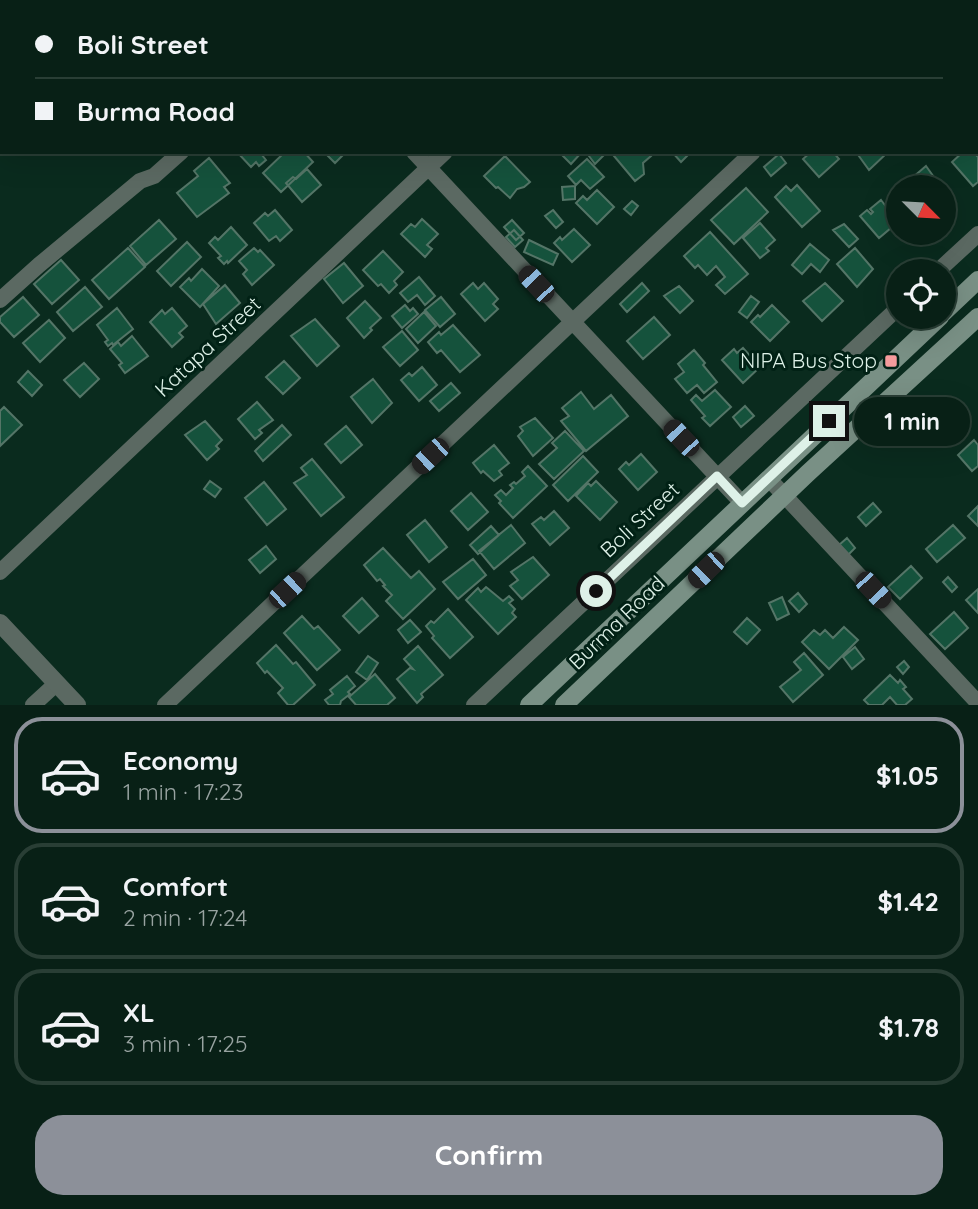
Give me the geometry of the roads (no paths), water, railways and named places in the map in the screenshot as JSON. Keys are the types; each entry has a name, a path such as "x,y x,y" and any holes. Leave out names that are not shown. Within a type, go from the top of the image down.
{"main road":[{"name":"Burma Road","path":"956,301 978,280"},
{"name":"Burma Road","path":"564,705 785,495 978,317"},
{"name":"Burma Road","path":"529,705 926,329"}],"street":[{"path":"0,300 139,181 154,176 179,154"},
{"path":"416,154 742,503"},
{"name":"Katapa Street","path":"0,572 444,154"},
{"path":"165,705 751,154"},
{"path":"951,259 978,234"},
{"name":"Boli Street","path":"474,705 886,320"},
{"path":"769,479 978,704"},
{"path":"0,623 77,705"},
{"path":"33,705 57,683"}],"place":[{"name":"NIPA Bus Stop","path":"891,361"}]}
